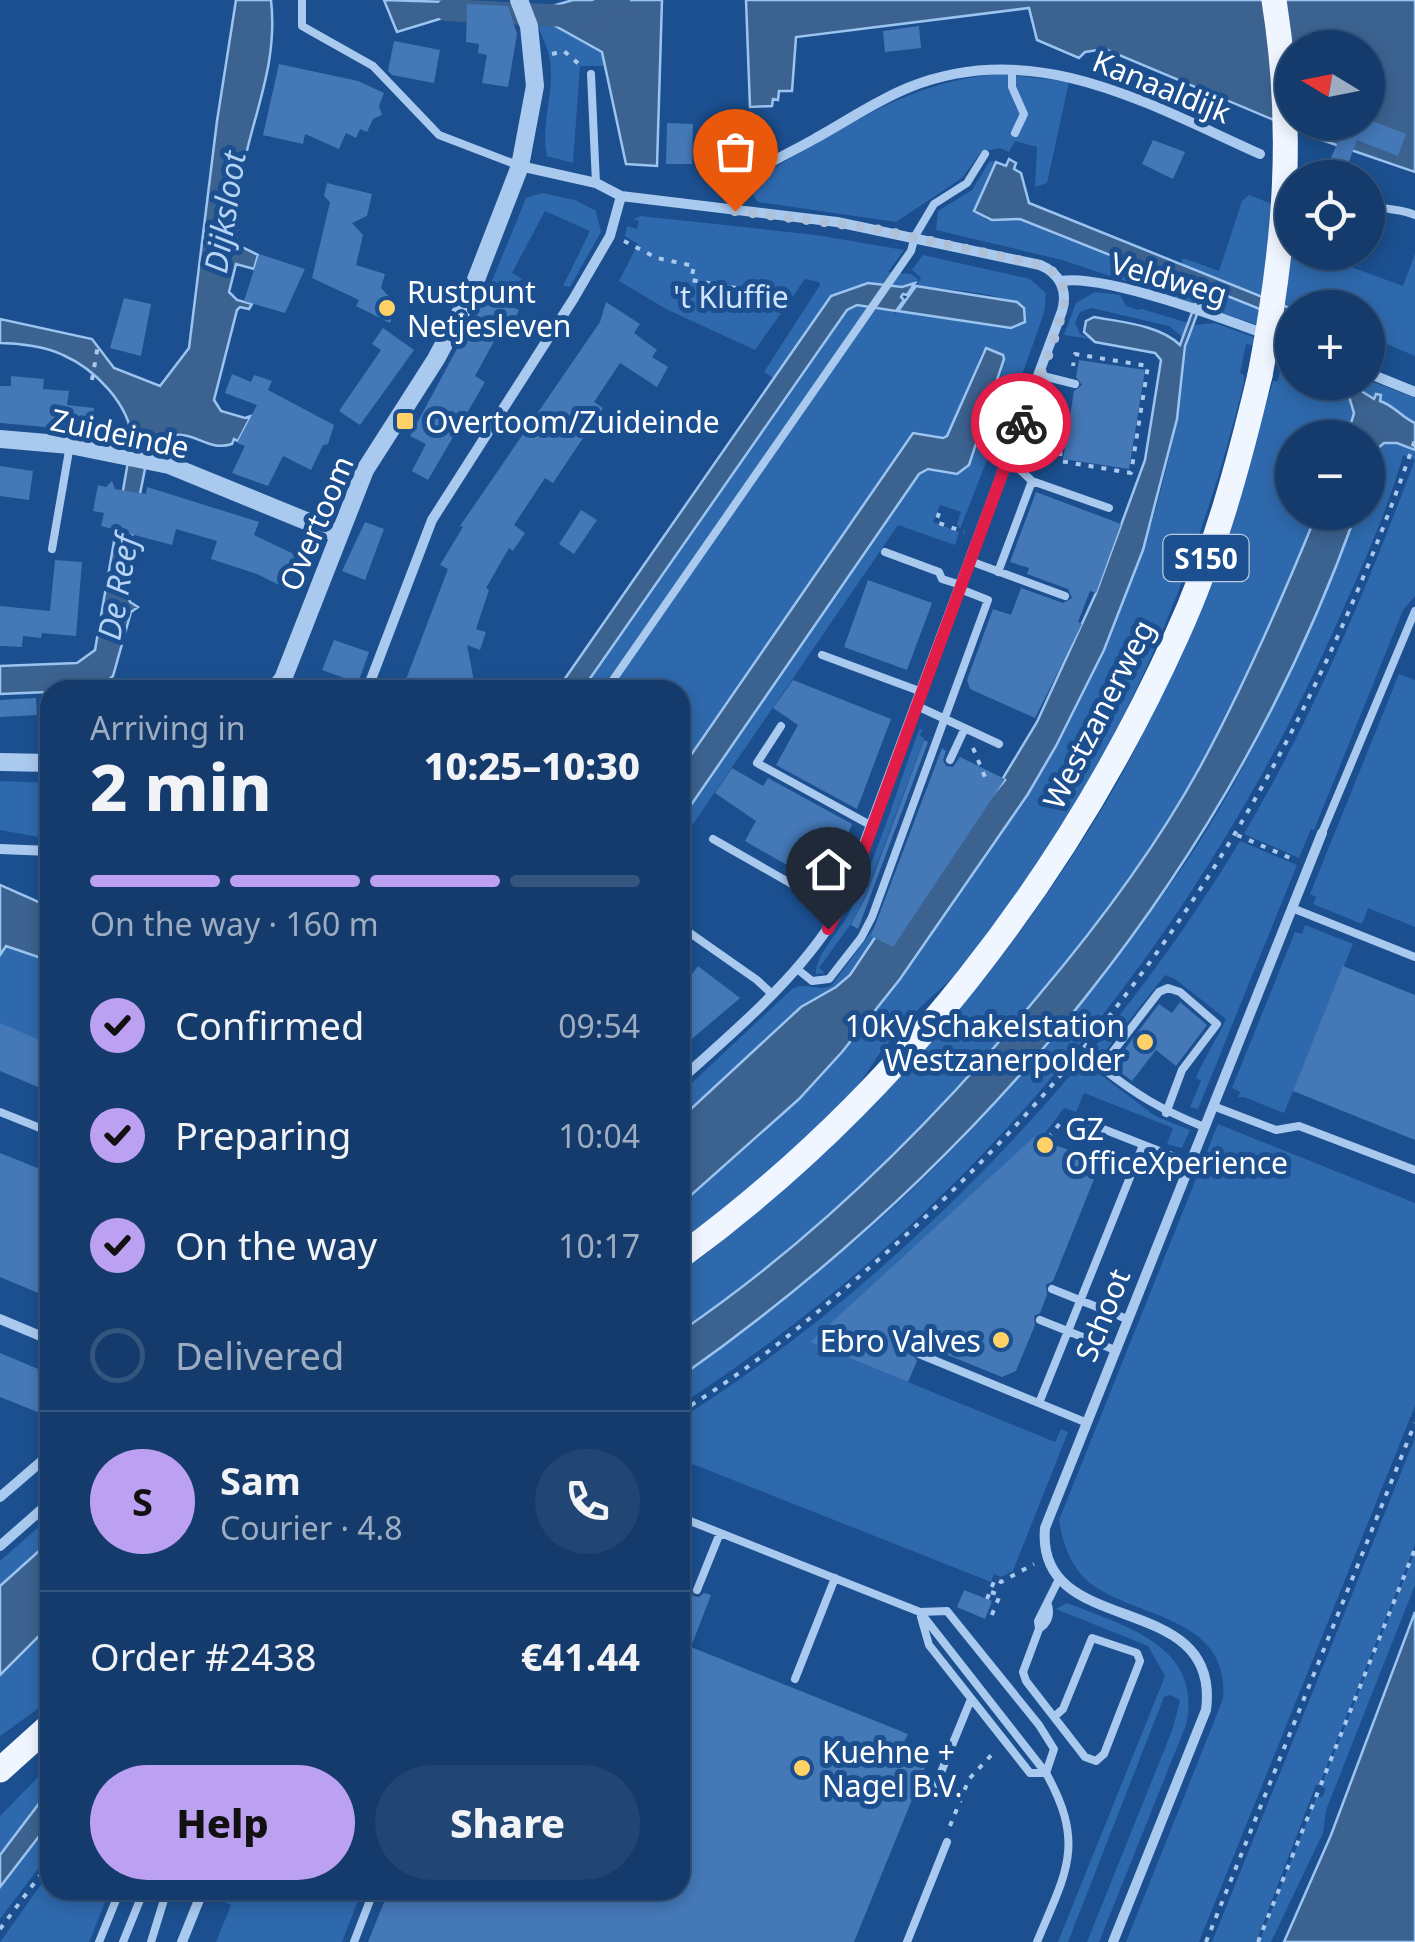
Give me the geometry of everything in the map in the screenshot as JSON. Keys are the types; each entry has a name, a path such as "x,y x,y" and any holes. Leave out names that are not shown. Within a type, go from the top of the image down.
{"main road":[{"name":"Westzanerweg","path":"690,1249 768,1186 846,1114 918,1040 969,978 1078,827 1130,734 1179,632 1218,529 1242,448 1278,281 1287,172 1285,84 1274,0"},
{"path":"0,1770 40,1733"}],"street":[{"name":"Overtoom","path":"282,680 364,470 436,359 470,295 520,166 535,86 529,26 521,2"},
{"name":"Kanaaldijk","path":"735,211 740,184 747,176 895,94 959,73 1054,72 1099,84 1260,154"},
{"name":"Veldweg","path":"520,166 596,183 621,196 837,222 915,236 1040,265 1054,272 1061,282 1090,280 1275,338"},
{"path":"371,680 432,520 574,298 610,236 621,196"},
{"path":"690,1071 772,994 816,946 839,911 1039,374 1064,303 1061,282"},
{"path":"1385,381 1415,392"},
{"name":"Zuideinde","path":"0,439 70,445 169,465 338,534"},
{"path":"0,762 40,764"},
{"name":"Schoot","path":"1046,1558 1048,1516 1322,833"},
{"path":"0,849 40,851"},
{"path":"0,1320 40,1336"},
{"path":"0,1497 40,1463"},
{"path":"0,1546 40,1511"},
{"path":"1046,1558 1058,1580 1077,1594 1176,1636 1196,1654 1207,1680 1206,1710 1113,1942"},
{"path":"182,1942 199,1900"}],"lane":[{"path":"302,0 302,26 374,66 439,135 520,166"},
{"path":"1012,70 1012,87 1024,114 1015,133"},
{"path":"591,74 596,183"},
{"path":"613,680 912,252 915,236 934,204 967,182 985,154"},
{"path":"1385,210 1400,209 1415,215"},
{"path":"1039,374 1072,384"},
{"path":"52,549 70,445"},
{"path":"1006,463 1032,481 1109,508"},
{"path":"998,572 1032,481"},
{"path":"796,968 812,981 829,979 867,928 988,600 942,579 940,572 885,552"},
{"path":"970,561 1065,596"},
{"path":"1037,586 1042,573"},
{"name":"Schoot","path":"1322,833 1415,611"},
{"path":"1402,638 1415,643"},
{"path":"822,655 922,692"},
{"path":"916,706 998,744"},
{"path":"781,726 757,763 872,826"},
{"path":"950,760 965,728"},
{"path":"713,838 839,911"},
{"path":"1292,908 1415,957"},
{"path":"690,933 772,994"},
{"path":"1166,1112 1182,1070 1218,1024 1180,992 1168,988 1160,992 1100,1067 1146,1102 1166,1112 1204,1127"},
{"path":"1213,1106 1276,1130 1299,1126 1415,1170"},
{"path":"0,1112 40,1128"},
{"path":"1075,1118 1190,1163"},
{"path":"1039,1403 1143,1144"},
{"path":"1052,1289 1127,1319"},
{"path":"1040,1320 1114,1350"},
{"path":"919,1354 1086,1422"},
{"path":"690,1521 920,1612 947,1612 1054,1749 1046,1773"},
{"path":"697,1590 720,1533"},
{"path":"795,1679 835,1578"},
{"path":"1054,1717 1062,1710 1092,1638 1140,1657 1101,1758 1088,1760 1054,1717 1024,1677 1024,1666 1039,1628 1046,1624 1048,1605 1058,1580"},
{"path":"920,1612 1046,1773 1061,1800 1070,1831 1069,1861 1038,1942"},
{"path":"920,1612 928,1646 1030,1773 1046,1773"},
{"path":"935,1787 976,1684"},
{"path":"907,1942 947,1842"},
{"path":"99,1942 116,1900"},
{"path":"123,1942 140,1900"},
{"path":"151,1942 164,1900"},
{"path":"354,1942 370,1900"}],"path":[{"path":"532,58 564,51 591,74"},
{"path":"610,236 657,258 694,266 691,280 736,288"},
{"path":"92,380 98,345"},
{"path":"1061,438 1060,461 1132,473 1148,366 1075,354 1072,384"},
{"path":"690,1405 805,1323 994,1150 1077,1056 1149,965 1236,835 1286,746 1340,632 1415,440"},
{"path":"939,512 936,522 978,538"},
{"path":"977,758 985,777"},
{"path":"1236,835 1309,866"},
{"path":"1206,1942 1415,1423"},
{"path":"1258,1942 1415,1549"},
{"path":"987,1600 995,1580 1000,1582 1046,1558"},
{"path":"990,1592 1000,1596 991,1617 996,1619"},
{"path":"947,1842 944,1841 968,1779 1006,1742"},
{"path":"0,1930 40,1876"}],"green space":[{"path":"536,22 549,22 602,52 606,66 580,66 573,163 547,156 545,132 551,72 548,51"},
{"path":"1003,74 1069,82 1047,183 1035,187 1037,147 1015,141 1009,152 1000,148 981,152 962,178 896,222 758,202 749,189 754,180 873,112 935,86"},
{"path":"996,161 983,190 987,220 1020,219 1200,291 1198,295 1203,298 1205,293 1225,295 1275,315 1275,330 1062,260 936,230 938,211 972,190 989,162"},
{"path":"542,193 575,200 596,211 601,232 570,287 563,286 590,231 545,211 512,273 522,279 507,292 492,281 526,198"},
{"path":"1249,195 1275,205 1275,270 1359,270 1403,286 1415,254 1415,356 1385,343 1385,290 1275,290 1275,302 1181,264 1183,258 1219,271 1242,201"},
{"name":"'t Kluffie","path":"641,216 816,235 904,250 888,272 911,274 918,279 907,287 868,283 831,296 773,378 764,372 819,282 805,279 755,350 668,310 619,281 638,244 625,236 627,226 637,229 639,221 633,219"},
{"path":"923,255 1030,279 1046,293 1044,313 1000,437 996,437 960,529 957,524 961,512 940,505 933,522 959,532 955,545 898,525 690,828 690,806 919,474 927,469 957,474 969,465 1002,372 1003,355 986,348 982,352 947,436 913,433 690,756 690,680 589,680 847,310 856,305 896,311 893,318 898,311 1011,328 1024,322 1024,309 1015,303 973,292 916,286 921,278 912,270"},
{"path":"1095,292 1120,295 1126,306 1195,325 1215,323 1275,345 1275,350 1246,344 1240,373 1244,382 1223,460 1169,615 1098,766 1056,837 1010,905 955,975 890,1041 837,1110 772,1169 690,1234 690,1196 820,1077 915,958 1036,776 1107,640 1136,570 1159,497 1176,421 1187,341 1169,326 1091,308 1080,312 1075,323 1080,334 1090,339 1064,335 1076,303"},
{"path":"1273,381 1275,400 1350,400 1354,413 1352,420 1275,420 1275,530 1310,530 1262,641 1183,798 1104,914 957,1089 825,1218 690,1325 690,1265 791,1183 893,1084 986,977 1091,826 1133,753 1164,686"},
{"path":"1385,387 1415,398 1415,424 1389,406 1380,401 1385,400"},
{"path":"1392,442 1415,450 1415,460 1403,455 1385,509 1385,444"},
{"path":"1415,460 1415,596 1403,610 1314,830 1311,829 1299,858 1244,834 1294,743 1338,650"},
{"path":"1349,530 1377,530 1281,739 1216,852 1145,959 1065,1062 979,1158 885,1248 786,1330 690,1398 690,1370 830,1262 936,1166 1004,1092 1130,937 1170,885 1225,800 1318,607"},
{"path":"1399,674 1415,680 1415,927 1368,908 1362,924 1313,904 1316,897 1310,894"},
{"path":"923,729 920,735 924,739 865,896 853,921 819,968 825,973 816,974 819,959 859,891 919,730"},
{"path":"0,781 40,783 40,837 0,830"},
{"path":"1240,841 1297,865 1198,1109 1190,1107 1201,1081 1196,1078 1226,1019 1165,975 1092,1068 1155,1116 1190,1130 1182,1148 1167,1144 1173,1128 1084,1093 1076,1112 1064,1108 1040,1140 810,1342 1055,1442 1061,1429 1068,1432 1013,1571 1001,1577 994,1574 991,1582 690,1463 690,1412 762,1363 919,1234 1062,1085 1127,1006"},
{"path":"876,925 878,933 845,980 801,1007 690,1110 690,1085 792,989 832,985"},
{"path":"1305,925 1353,944 1284,1113 1238,1097 1240,1092 1232,1088 1295,932 1302,934"},
{"path":"6,946 40,958 40,1040 0,1026 0,955"},
{"path":"1218,1124 1415,1203 1415,1406 1199,1942 1126,1942 1223,1699 1221,1672 1213,1652 1198,1636 1086,1580 1070,1557 1059,1520"},
{"path":"1415,1438 1415,1545 1256,1942 1212,1942"},
{"path":"40,1526 40,1550 0,1586 0,1561"},
{"path":"1415,1552 1415,1585 1326,1810 1323,1833 1271,1942 1259,1942 1317,1796 1322,1797 1326,1789 1321,1786"},
{"path":"1067,1603 1155,1643 1183,1675 1188,1698 1186,1725 1099,1942 1087,1942 1173,1728 1180,1700 1170,1695 1164,1697 1068,1942 1058,1942 1165,1676 1148,1646 1056,1609"},
{"path":"40,1635 40,1707 0,1736 0,1675"},
{"path":"40,1775 40,1802 0,1855 0,1816"},
{"path":"40,1835 40,1866 0,1919 0,1887"},
{"path":"40,1886 40,1900 106,1900 89,1942 0,1942"},
{"path":"219,1900 358,1900 342,1942 216,1942 231,1905"}],"water":[{"path":"236,0 271,0 271,50 238,203 236,244 258,255 254,269 236,264 229,292 237,300 252,304 249,309 237,310 214,400 221,411 251,416 238,441 234,439 232,444 212,445 176,435 150,444 133,529 127,594 138,607 131,612 113,676 108,680 40,680 40,692 0,694 0,666 77,663 95,650 132,439 117,401 87,369 56,352 0,343 0,319 92,339 114,368 160,386 189,348"},
{"path":"384,0 447,2 446,17 397,32"},
{"path":"573,0 662,0 657,166 626,164 602,52 550,23 545,8"},
{"path":"746,0 1415,0 1415,172 1322,140 1385,140 1385,30 1275,30 1275,120 1105,49 1085,52 1079,58 1037,40 1029,8 796,37 792,91 779,91 772,106 750,107"},
{"path":"1009,159 1016,163 1014,169 1021,173 1029,203 1275,302 1275,315 1225,295 1205,293 1185,346 1177,419 1143,550 1104,650 1056,746 1028,794 900,979 842,1052 799,1099 690,1196 690,1110 801,1007 850,975 878,933 1005,780 1037,722 1096,593 1145,460 1161,360 1155,353 1095,342 1084,332 1086,321 1094,317 1140,325 1180,345 1200,291 1020,219 992,220 974,211 996,162 1006,166"},
{"path":"868,283 902,287 915,283 907,295 903,294 904,300 896,311 857,305 847,310 589,680 564,680 831,296"},
{"path":"916,286 1017,302 1024,308 1025,322 1011,328 898,311"},
{"path":"986,348 1003,355 969,465 957,474 928,469 919,474 690,806 690,756 913,433 947,436"},
{"path":"1350,400 1380,400 1415,423 1415,450 1385,443 1385,420 1352,420"},
{"path":"1310,530 1349,530 1303,643 1240,767 1167,885 1086,997 995,1102 897,1201 792,1292 690,1369 690,1325 779,1258 871,1177 957,1089 1060,969 1145,857 1200,767"},
{"path":"0,885 40,903 40,958 6,946 0,955"},
{"path":"40,1550 40,1635 0,1675 0,1586"},
{"path":"1415,1612 1415,1942 1284,1942 1331,1835"},
{"path":"40,1802 40,1835 0,1887 0,1855"}],"building":[{"path":"467,4 508,6 517,34 508,87 482,83 487,55 478,53 479,44 466,42"},
{"path":"919,26 921,48 885,52 883,31"},
{"path":"394,41 440,50 434,83 388,71"},
{"path":"279,64 358,81 384,93 379,106 382,115 373,119 367,132 360,129 356,138 346,133 339,149 305,134 303,144 263,135"},
{"path":"667,123 693,124 692,164 666,164"},
{"path":"1385,126 1406,134 1398,156 1357,140 1385,140"},
{"path":"1153,140 1185,152 1173,179 1142,164"},
{"path":"1339,140 1357,140 1350,160 1330,160"},
{"path":"327,183 372,194 367,216 352,223 363,235 356,265 385,274 381,288 398,306 390,323 356,306 359,300 312,278 330,202 324,196"},
{"path":"259,254 305,269 285,313 244,301"},
{"path":"486,295 519,310 511,328 503,325 475,376 485,382 428,480 412,471 426,444 410,436"},
{"path":"124,298 151,304 141,356 110,348"},
{"path":"606,302 640,324 634,333 657,350 652,357 668,367 657,387 620,363 594,402 603,408 553,483 545,478 514,525 525,533 513,551 509,548 486,588 489,590 476,629 486,632 480,650 467,645 474,680 406,680 448,569 440,565 463,527 460,526 600,322"},
{"path":"383,328 414,350 360,425 339,411 381,350 372,344"},
{"path":"1079,360 1145,370 1129,469 1063,459 1074,391 1082,385 1076,377"},
{"path":"232,374 251,382 254,375 272,381 268,390 334,425 328,444 323,445 311,470 283,456 268,486 232,473 245,446 237,443 257,405 225,393"},
{"path":"11,376 44,379 43,389 69,391 67,405 94,408 92,431 0,423 0,386 11,386"},
{"path":"0,466 33,471 29,500 0,496"},
{"path":"112,481 115,489 146,494 147,487 259,522 254,535 300,557 285,588 211,559 217,541 176,529 172,545 101,526 104,513 93,511 98,485 106,487"},
{"path":"1036,492 1121,524 1096,593 1090,591 1078,622 1082,624 1035,718 970,689 967,680 993,609 1011,615 1021,588 1063,603 1072,598 1068,589 1027,574 1029,568 1010,562"},
{"path":"581,510 597,520 574,554 559,544"},
{"path":"365,522 384,529 365,580 342,571"},
{"path":"55,560 82,562 76,636 42,633 41,638 23,636 22,647 0,646 0,606 50,611"},
{"path":"868,580 932,603 907,670 844,647"},
{"path":"334,640 369,652 359,680 322,670"},
{"path":"793,680 891,719 857,809 776,765 798,725 773,708"},
{"path":"36,698 37,715 0,717 0,700"},
{"path":"924,740 928,742 858,929 851,925 866,896"},
{"path":"942,748 946,751 946,766 953,767 960,757 1005,779 893,947 871,936"},
{"path":"732,768 763,786 768,778 852,824 827,888 745,841 756,821 715,793"},
{"path":"698,966 740,998 690,1040 690,973"},
{"path":"1343,966 1415,995 1415,1140 1293,1091"},
{"name":"10kV Schakelstation Westzanerpolder","path":"1180,1002 1207,1025 1176,1066 1156,1050 1132,1081 1112,1066 1159,1004 1172,1013"},
{"path":"0,1023 40,1040 40,1088 0,1071"},
{"path":"1034,1137 1101,1162 1053,1281 1046,1285 1047,1295 1040,1313 1034,1316 1035,1325 1016,1371 1002,1377 923,1345 912,1352 917,1361 908,1382 810,1342"},
{"path":"0,1153 40,1169 40,1294 0,1277"},
{"path":"0,1353 40,1370 40,1413 0,1397"},
{"name":"Kuehne + Nagel B.V.","path":"690,1587 693,1596 711,1595 691,1647 908,1734 904,1742 931,1753 854,1942 368,1942 385,1900 690,1900"},
{"path":"964,1590 992,1601 985,1619 957,1607"}],"waterway":[{"path":"447,10 586,17 619,0"}],"way so far":[{"path":"735,211 893,232 1040,265 1054,272 1061,282 1064,303 1021,423"}],"place":[{"name":"Rustpunt Netjesleven","path":"387,308"},
{"name":"Overtoom/Zuideinde","path":"405,421"},
{"name":"10kV Schakelstation Westzanerpolder","path":"1145,1042"},
{"name":"GZ OfficeXperience","path":"1045,1145"},
{"name":"Ebro Valves","path":"1001,1340"},
{"name":"Kuehne + Nagel B.V.","path":"802,1768"}],"route":[{"path":"828,929 851,885 1021,423"}],"water label":[{"name":"Dijksloot","path":"224,212"},
{"name":"De Reef","path":"117,587"}]}
